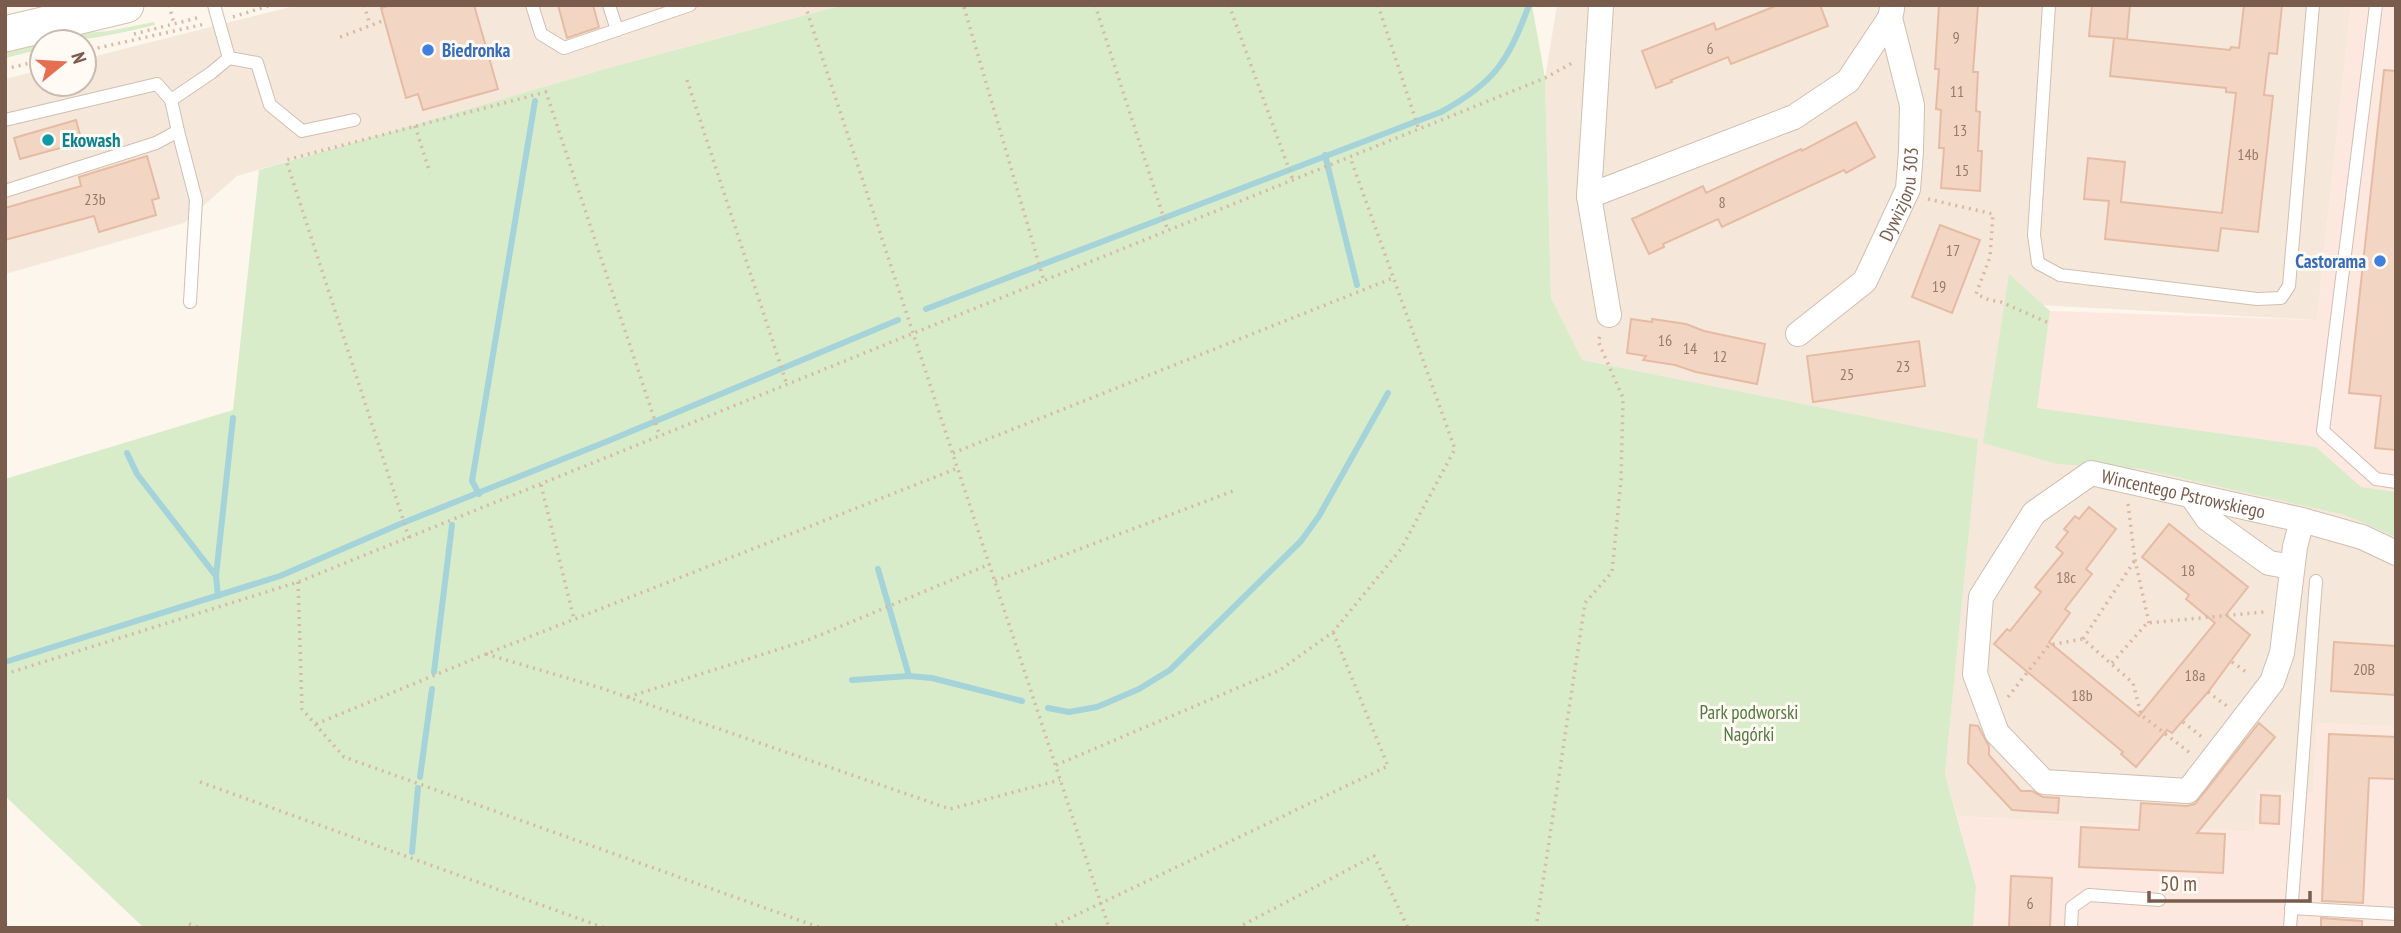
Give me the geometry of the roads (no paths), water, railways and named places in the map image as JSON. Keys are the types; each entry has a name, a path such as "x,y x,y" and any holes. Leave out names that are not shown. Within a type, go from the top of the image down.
{"main road":[{"path":"5,34 126,5"}],"street":[{"path":"1608,5 1601,6 1589,196 1609,315"},
{"name":"Dywizjonu 303","path":"1589,196 1794,117 1849,80 1891,12"},
{"name":"Dywizjonu 303","path":"1798,334 1865,282 1908,190 1912,105 1891,12"},
{"name":"Wincentego Pstrowskiego","path":"2302,520 2292,567 2281,653 2272,682 2188,791 2044,782 1997,733 1975,674 1981,597 2034,513 2091,473 2302,520 2362,537 2396,553"},
{"path":"2191,495 2208,519 2269,563 2292,567"}],"lane":[{"path":"214,5 229,58"},
{"path":"532,5 541,34 564,48 690,5"},
{"path":"2049,5 2034,235 2038,263 2060,275 2257,299 2281,298 2290,286 2313,5"},
{"path":"2376,5 2323,431 2376,479 2396,482"},
{"path":"610,6 617,30"},
{"path":"171,100 211,74 229,58"},
{"path":"229,58 257,63 270,105 302,131 354,120"},
{"path":"5,120 157,84 171,100 196,200 190,302"},
{"path":"5,191 156,143 178,131"},
{"path":"2290,928 2316,581"},
{"path":"2071,928 2072,907 2089,895 2159,900"},
{"path":"2291,908 2396,914"}],"waterway":[{"path":"926,309 1441,112 1474,91 1497,69 1514,42 1529,5"},
{"path":"479,494 472,481 535,101"},
{"path":"1325,155 1357,285"},
{"path":"5,662 280,576 400,524 898,320"},
{"path":"1048,708 1069,712 1097,707 1139,689 1170,670 1301,541 1319,516 1388,393"},
{"path":"218,596 216,576 233,418"},
{"path":"127,453 137,474 216,576"},
{"path":"434,672 452,525"},
{"path":"878,569 909,676"},
{"path":"852,680 909,676 932,678 1022,701"},
{"path":"420,777 432,689"},
{"path":"412,852 418,788"}],"place":[{"name":"Biedronka","path":"428,50"},
{"name":"Ekowash","path":"48,140"},
{"name":"Castorama","path":"2380,261"}],"park label":[{"name":"Park podworski Nagórki","path":"1749,723"}]}
